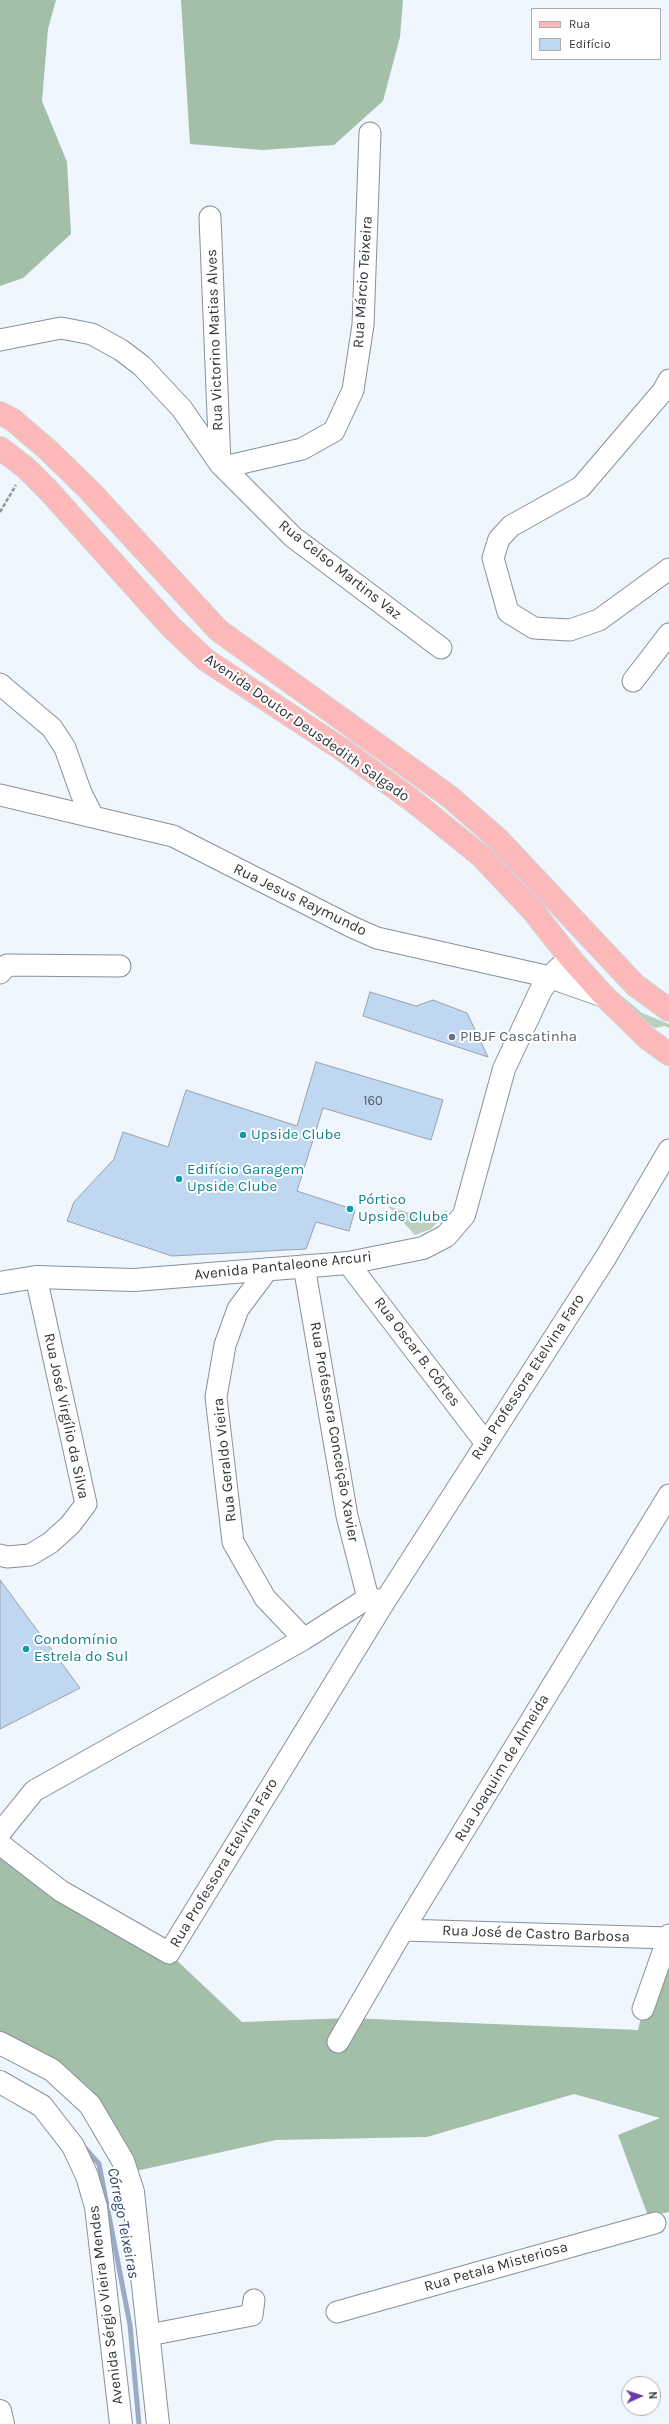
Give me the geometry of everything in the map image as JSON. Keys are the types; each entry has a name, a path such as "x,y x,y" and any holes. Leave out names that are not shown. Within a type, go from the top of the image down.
{"main road":[{"name":"Avenida Doutor Deusdedith Salgado","path":"0,413 13,420 48,450 90,491 218,630 450,797 498,839 636,985 669,1010"},
{"name":"Avenida Doutor Deusdedith Salgado","path":"0,448 26,468 50,491 171,627 206,660 343,750 413,801 481,856 533,911 570,958 604,996 647,1038 669,1054"},
{"path":"570,958 580,954 590,958 633,999 669,1018"}],"street":[{"name":"Rua Márcio Teixeira","path":"222,466 302,449 334,431 353,390 364,325 370,133"},
{"name":"Rua Victorino Matias Alves","path":"210,217 222,466"},
{"name":"Rua Celso Martins Vaz","path":"0,340 61,328 92,334 121,350 142,366 182,409 222,466 293,537 442,648"},
{"path":"669,380 663,391 581,487 511,526 498,539 493,558 508,612 534,628 570,630 599,620 669,569"},
{"path":"633,681 669,634"},
{"path":"0,684 52,728 65,748 81,794 92,815"},
{"name":"Rua Jesus Raymundo","path":"0,794 92,815 173,836 352,927 377,938 550,977 604,996"},
{"name":"Avenida Pantaleone Arcuri","path":"0,1283 36,1277 134,1280 348,1263 422,1248 446,1236 464,1216 504,1070 541,990 550,977 570,958"},
{"path":"0,973 7,965 120,966"},
{"name":"Rua Professora Etelvina Faro","path":"0,1844 61,1891 169,1953 376,1600 485,1442 606,1257 669,1150"},
{"name":"Rua Oscar B. Côrtes","path":"348,1263 485,1442"},
{"name":"Rua Professora Conceição Xavier","path":"304,1266 347,1516 376,1600"},
{"name":"Rua Geraldo Vieira","path":"268,1269 238,1309 225,1345 216,1397 233,1542 265,1598 304,1639"},
{"name":"Rua José Virgílio da Silva","path":"0,1555 7,1557 30,1555 50,1543 70,1525 86,1504 36,1277"},
{"name":"Rua Joaquim de Almeida","path":"338,2042 404,1930 669,1495"},
{"name":"Rua Professora Etelvina Faro","path":"0,1833 34,1792 304,1639 376,1600"},
{"name":"Rua José de Castro Barbosa","path":"404,1930 669,1937"},
{"path":"643,2009 669,1937"},
{"path":"0,2043 52,2070 90,2105 123,2161 133,2192 158,2424"},
{"name":"Avenida Sérgio Vieira Mendes","path":"0,2082 42,2106 73,2146 86,2176 96,2207 121,2424"},
{"name":"Rua Petala Misteriosa","path":"337,2312 664,2225"},
{"path":"149,2335 252,2315 254,2300"},
{"path":"0,2411 3,2424"}],"path":[{"path":"0,512 26,468"}],"green space":[{"path":"0,0 56,0 48,29 42,101 67,162 71,234 23,278 0,286"},
{"path":"181,0 403,0 400,37 383,101 334,145 262,150 190,144"},
{"path":"604,981 642,1013 669,1024 669,1028 665,1026 655,1028 645,1021"},
{"path":"388,1206 422,1217 430,1218 448,1210 431,1229 415,1235"},
{"path":"0,1842 169,1953 242,2022 349,2018 638,2030 643,2009 669,1938 669,2212 648,2216 618,2135 660,2118 574,2094 427,2137 276,2140 127,2173 65,2074 0,2037"}],"building":[{"name":"PIBJF Cascatinha","path":"370,992 416,1006 433,1000 467,1013 488,1057 363,1016"},
{"path":"316,1062 443,1100 431,1140 323,1108 297,1191 355,1210 349,1231 316,1222 306,1249 172,1256 67,1221 74,1202 114,1159 123,1132 168,1147 186,1090 297,1126"},
{"name":"Condomínio Estrela do Sul","path":"0,1580 80,1688 0,1729"}],"waterway":[{"name":"Córrego Teixeiras","path":"84,2147 99,2164 130,2325 139,2424"}],"place":[{"name":"PIBJF Cascatinha","path":"452,1037"},
{"name":"Upside Clube","path":"243,1135"},
{"name":"Edifício Garagem Upside Clube","path":"179,1179"},
{"name":"Pórtico Upside Clube","path":"350,1209"},
{"name":"Condomínio Estrela do Sul","path":"26,1649"}]}
